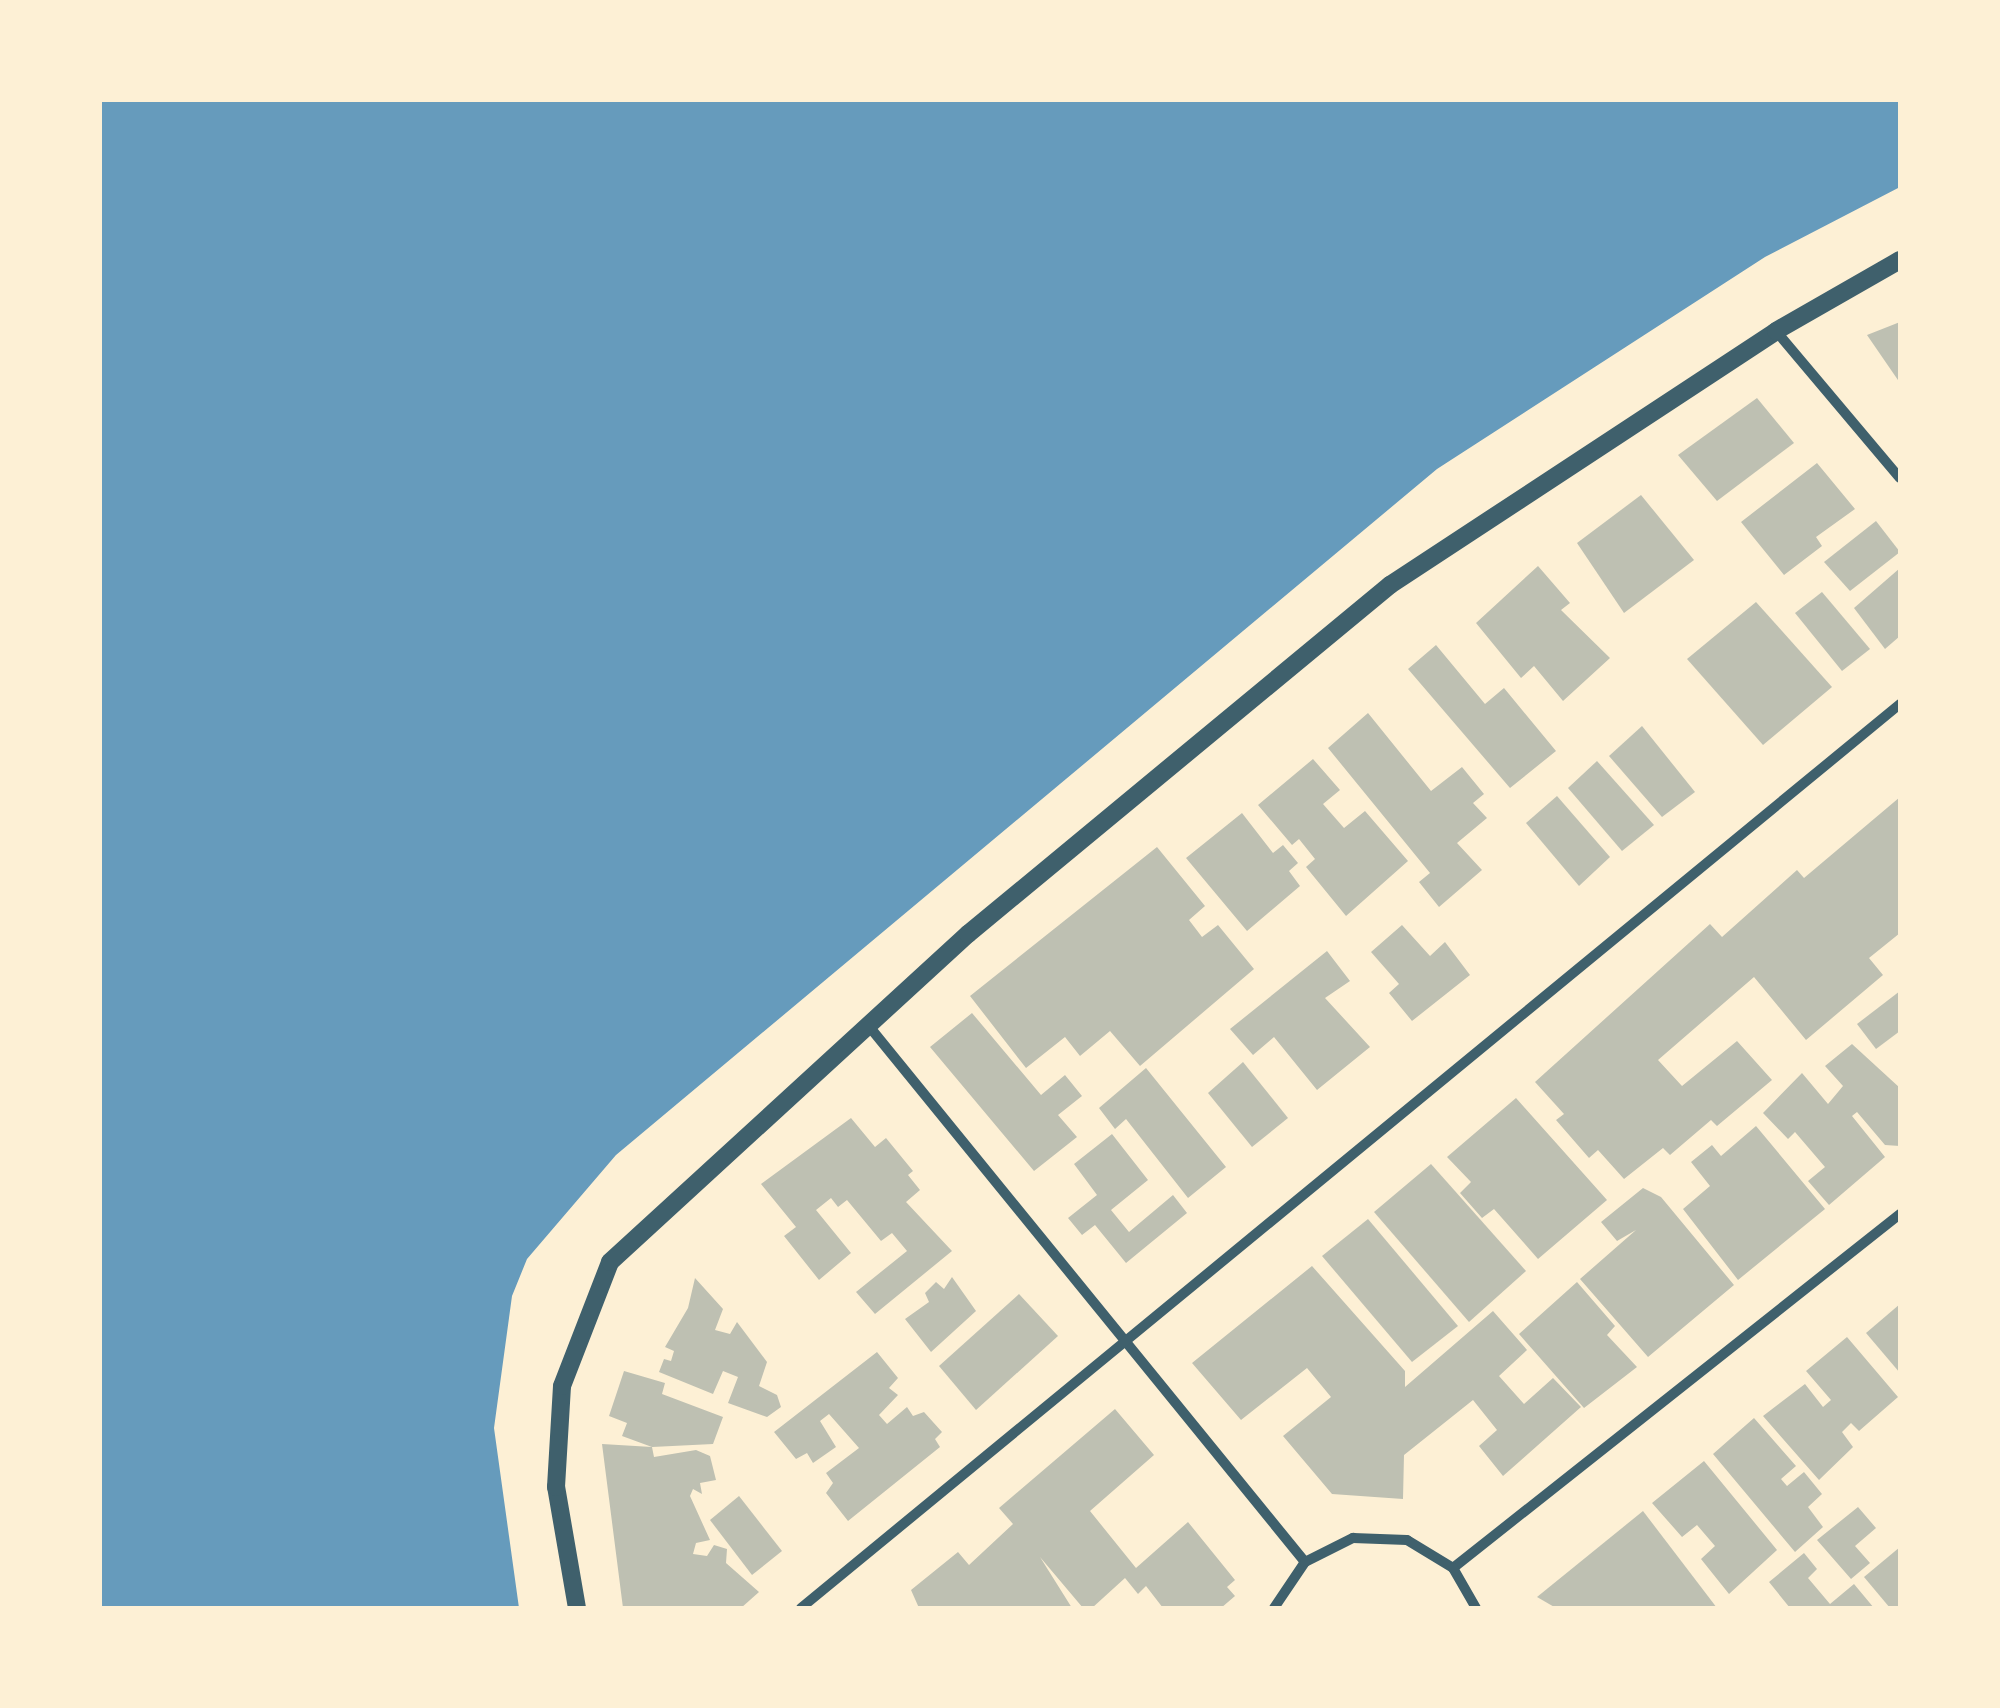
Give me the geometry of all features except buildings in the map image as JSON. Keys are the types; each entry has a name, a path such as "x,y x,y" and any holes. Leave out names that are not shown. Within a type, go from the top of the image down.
{"street":[{"path":"577,1608 556,1486 562,1386 610,1262 868,1024 1390,584 1776,331 1900,260"},
{"path":"1776,331 1900,478"},
{"path":"800,1608 1900,704"},
{"path":"868,1024 1123,1343 1305,1562"},
{"path":"1453,1568 1900,1214"},
{"path":"1274,1608 1305,1562 1354,1538 1407,1540 1453,1568 1476,1608"}],"water":[{"path":"100,100 1900,100 1900,187 1765,257 1437,469 616,1155 527,1259 512,1296 494,1428 519,1608 100,1608"}]}
